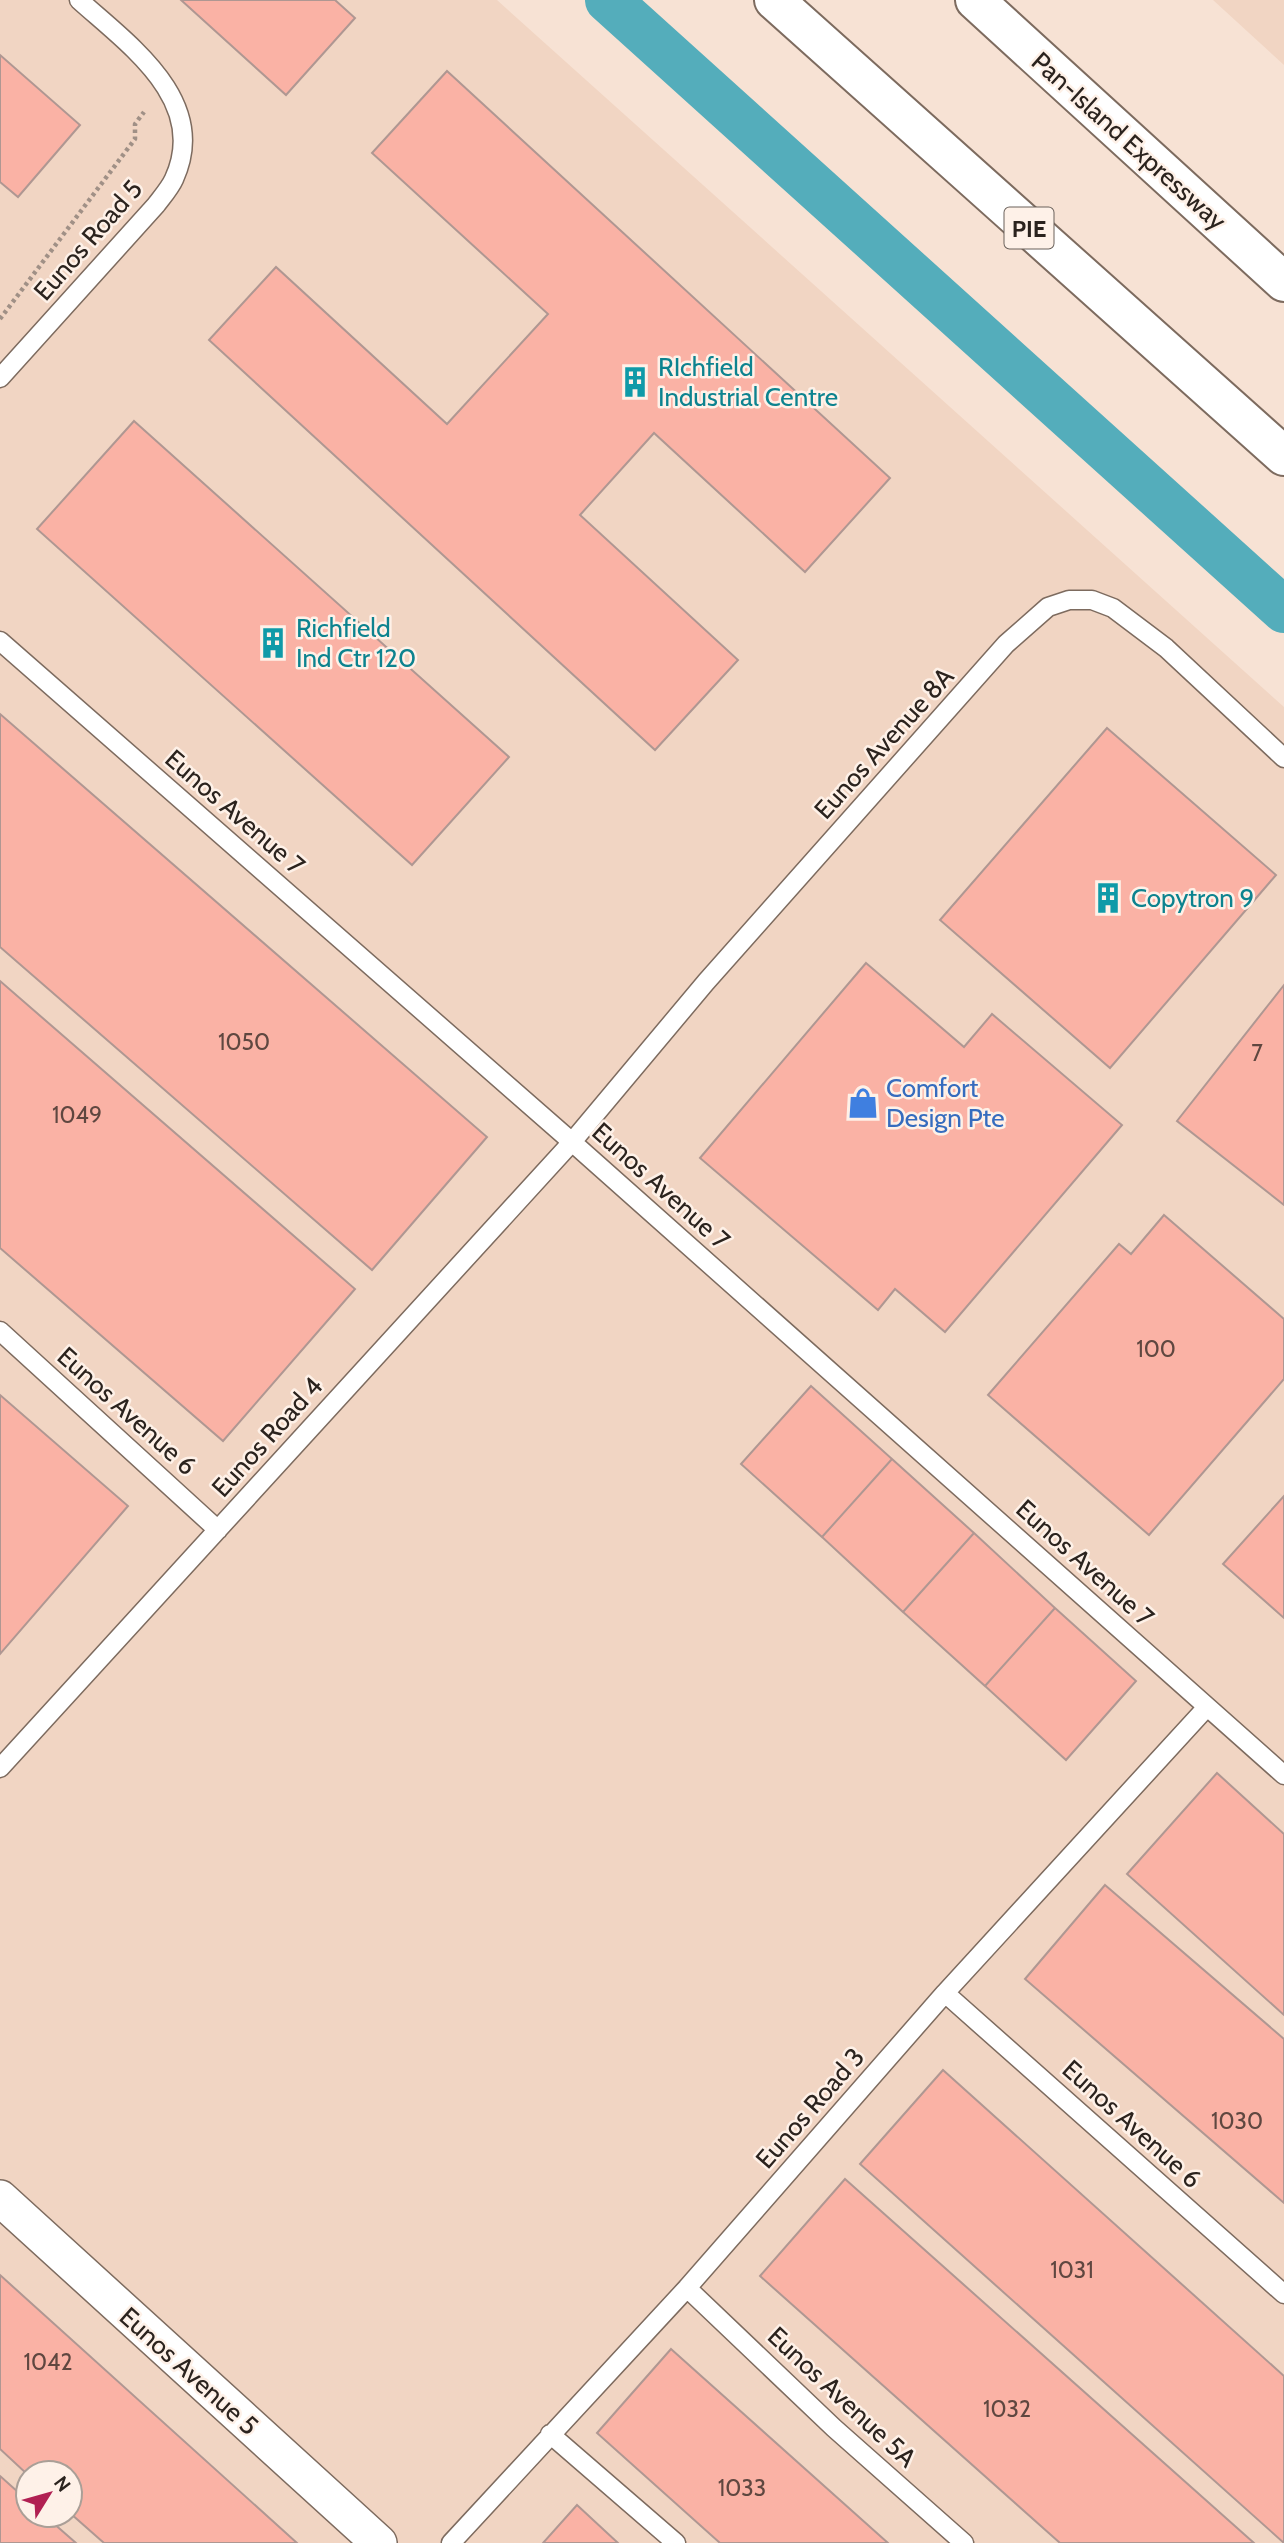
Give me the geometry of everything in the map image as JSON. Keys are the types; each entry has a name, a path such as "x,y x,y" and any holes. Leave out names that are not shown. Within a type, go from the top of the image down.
{"highway":[{"name":"PIE","path":"774,0 1284,456"},
{"name":"Pan-Island Expressway","path":"975,0 1284,282"}],"street":[{"name":"Eunos Avenue 5","path":"0,2198 379,2543"}],"lane":[{"path":"79,0 143,56 172,96"},
{"name":"Eunos Road 5","path":"0,378 156,205 174,180 182,153 182,121 172,96"},
{"name":"Eunos Avenue 8A","path":"572,1142 706,982 1006,644 1048,607 1069,600 1092,600 1113,608 1166,648 1284,758"},
{"name":"Eunos Avenue 7","path":"0,641 572,1142 1284,1775"},
{"name":"Eunos Road 4","path":"0,1768 572,1142"},
{"name":"Eunos Avenue 6","path":"0,1331 218,1530"},
{"name":"Eunos Road 3","path":"451,2543 687,2288 946,1993 1207,1707"},
{"name":"Eunos Avenue 6","path":"946,1993 1284,2294"},
{"name":"Eunos Avenue 5A","path":"687,2288 834,2428 964,2543"},
{"path":"550,2434 676,2543"}],"path":[{"path":"0,319 135,139 135,124 143,113 172,96"}],"shaded area":[{"path":"0,0 497,0 1284,707 1284,2543 0,2543"},
{"path":"1213,0 1284,0 1284,65"}],"building":[{"path":"181,0 335,0 355,18 286,95"},
{"path":"0,55 80,125 18,197 0,182"},
{"name":"RIchfield Industrial Centre","path":"447,71 890,478 805,572 654,433 580,515 738,660 655,750 209,340 276,267 447,424 548,314 372,153"},
{"name":"Richfield Ind Ctr 120","path":"134,421 509,757 412,865 37,529"},
{"path":"0,714 487,1137 372,1270 0,947"},
{"name":"Copytron 9","path":"1107,728 1276,875 1110,1068 940,920"},
{"path":"866,963 964,1047 992,1014 1122,1125 945,1332 895,1289 878,1310 700,1158"},
{"path":"0,981 355,1289 223,1441 0,1248"},
{"path":"1284,985 1284,1205 1177,1121"},
{"path":"1164,1215 1284,1319 1284,1379 1149,1535 988,1395 1119,1244 1131,1254"},
{"path":"811,1386 892,1459 822,1537 741,1464"},
{"path":"0,1395 128,1506 0,1654"},
{"path":"892,1459 974,1533 903,1612 822,1537"},
{"path":"1284,1496 1284,1618 1223,1564"},
{"path":"974,1533 1055,1608 985,1686 903,1612"},
{"path":"1055,1608 1136,1681 1066,1760 985,1686"},
{"path":"1217,1773 1284,1834 1284,2015 1127,1874"},
{"path":"1105,1885 1284,2039 1284,2203 1025,1979"},
{"path":"943,2070 1284,2376 1284,2543 860,2164"},
{"path":"845,2179 1254,2543 1060,2543 760,2276"},
{"path":"0,2275 297,2543 104,2543 84,2525 84,2459 14,2459 14,2462 0,2449"},
{"path":"671,2349 888,2543 720,2543 597,2433"},
{"path":"0,2476 14,2488 14,2529 60,2529 76,2543 0,2543"},
{"path":"577,2505 618,2543 543,2543"}],"waterway":[{"path":"608,0 1284,610"}],"place":[{"name":"RIchfield Industrial Centre","path":"635,382"},
{"name":"Richfield Ind Ctr 120","path":"273,643"},
{"name":"Copytron 9","path":"1108,898"},
{"name":"Comfort Design Pte","path":"863,1103"}]}
